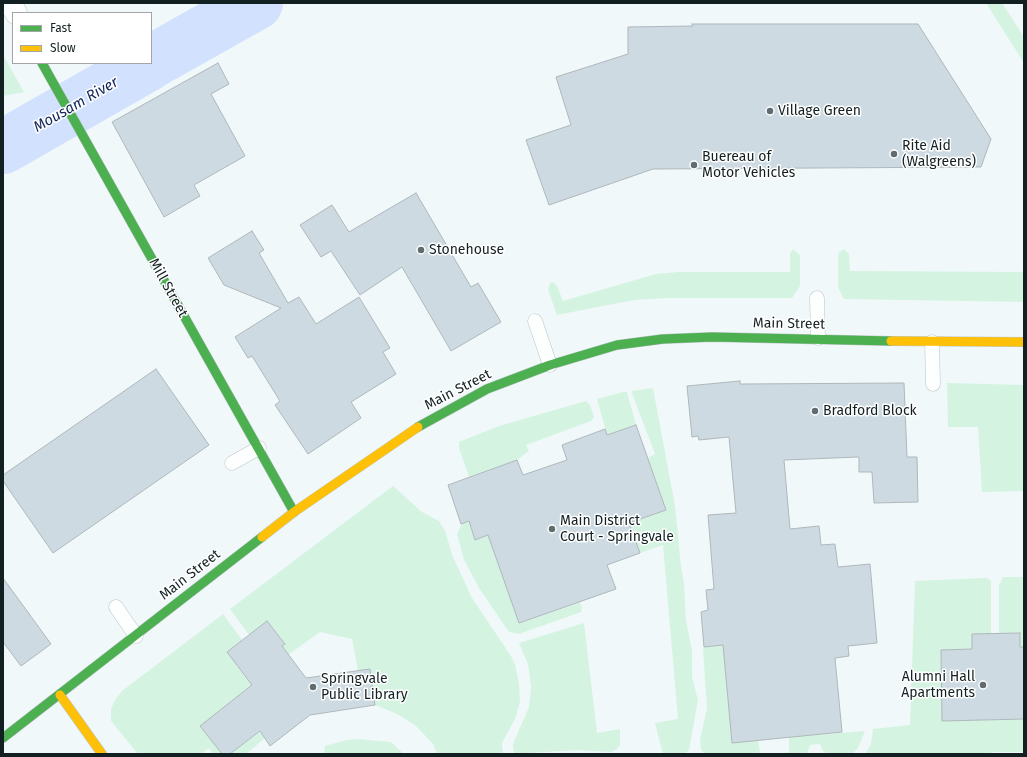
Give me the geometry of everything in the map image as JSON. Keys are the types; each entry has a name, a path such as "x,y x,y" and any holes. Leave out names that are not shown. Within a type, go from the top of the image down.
{"main road":[{"name":"Mill Street","path":"43,64 294,512"},
{"name":"Main Street","path":"3,738 294,512 419,426 486,389 550,365 617,345 664,339 712,337 818,338 932,342 1024,342"},
{"path":"60,695 102,754"}],"street":[{"path":"10,3 15,12"}],"lane":[{"path":"817,298 818,338"},
{"path":"535,321 550,365"},
{"path":"932,342 933,384"},
{"path":"232,463 258,448"},
{"path":"116,607 136,636"}],"green space":[{"path":"986,3 1002,3 1024,37 1024,63"},
{"path":"3,55 24,92 3,96"},
{"path":"793,249 800,255 800,286 792,298 665,298 634,300 557,315 548,290 550,283 553,282 557,286 563,301 656,274 679,272 790,272 790,254"},
{"path":"844,249 849,254 850,271 1024,272 1024,302 844,299 838,287 838,256 839,252"},
{"path":"947,383 1024,385 1024,491 982,492 978,427 948,427"},
{"path":"653,388 675,506 684,583 686,621 692,651 692,677 698,700 689,750 685,754 663,754 655,723 678,719 663,545 640,553 629,523 666,510 648,458 655,454 631,391"},
{"path":"627,392 636,425 607,435 597,399"},
{"path":"586,401 590,405 594,417 591,421 526,445 529,451 517,460 469,477 459,448 459,442 499,426"},
{"path":"393,486 422,512 439,521 445,531 453,557 472,598 511,656 515,665 519,683 520,702 515,719 502,743 503,754 437,754 433,744 415,725 397,714 375,705 370,670 358,671 352,639 320,632 288,655 282,646 285,643 267,621 249,635 230,609"},
{"path":"469,521 475,540 488,535 519,623 580,602 582,608 581,612 519,634 509,632 479,588 464,560 457,534 462,524"},
{"path":"1003,577 1024,577 1024,647 1020,647 1020,633 999,633 999,585"},
{"path":"987,578 991,581 991,634 972,634 972,649 941,650 942,721 1024,719 1024,752 991,752 992,754 865,754 871,744 873,729 910,725 915,581"},
{"path":"223,614 242,640 227,652 244,675 255,686 247,689 200,726 222,754 213,754 209,748 201,754 138,754 111,721 111,709 115,700 122,691"},
{"path":"584,623 597,733 620,729 620,745 617,749 611,752 577,750 514,754 513,744 529,707 531,687 528,664 519,643"},
{"path":"723,645 732,743 758,740 760,752 758,754 704,754 701,749 700,740 707,708 703,649 704,647"},
{"path":"865,731 858,748 852,754 827,754 823,751 820,744 810,745 807,754 778,754 789,752 789,737"},
{"path":"260,732 265,738 246,754 230,754"},
{"path":"357,739 391,742 404,754 324,754 325,746"}],"building":[{"name":"Village Green","path":"692,24 918,24 991,139 981,167 653,169 549,205 526,140 571,125 556,77 628,54 628,27 693,26"},
{"path":"218,63 229,84 211,94 245,156 194,185 200,196 164,217 112,122"},
{"name":"Stonehouse","path":"416,193 471,287 478,283 501,322 451,351 402,267 360,295 331,251 321,257 300,225 332,205 349,232"},
{"path":"252,231 264,250 259,253 288,303 299,297 316,324 359,297 390,348 383,352 396,374 351,402 361,418 308,454 275,405 280,401 252,356 248,358 235,337 281,308 224,285 208,258"},
{"path":"156,369 209,445 53,553 3,481 3,475"},
{"path":"740,381 740,384 904,383 907,457 917,457 918,502 874,503 872,472 859,472 859,457 784,460 790,529 819,526 821,545 835,544 838,567 870,564 877,643 848,646 849,656 835,658 842,732 732,743 723,645 704,647 701,612 708,610 706,590 714,589 708,515 736,513 729,437 699,440 698,436 692,437 687,386"},
{"name":"Main District Court - Springvale","path":"636,425 666,510 629,523 640,553 607,565 616,589 519,623 488,535 475,540 469,521 461,524 448,485 517,460 523,475 567,460 562,445 605,429 607,435"},
{"path":"3,578 51,644 21,666 3,642"},
{"name":"Springvale Public Library","path":"267,621 285,644 282,646 306,678 370,669 375,705 310,715 270,746 260,731 230,754 222,754 200,726 252,685 227,652"},
{"name":"Alumni Hall Apartments","path":"1020,633 1020,647 1024,647 1024,719 942,721 941,650 972,649 972,634"}],"waterway":[{"name":"Mousam River","path":"152,61 256,3"},
{"name":"Mousam River","path":"3,147 148,64"}],"traffic: fast":[{"path":"43,64 294,512"},
{"path":"418,427 487,389 550,365 617,345 663,339 712,337 891,341"},
{"path":"3,738 262,537"}],"traffic: slow":[{"path":"891,341 1024,342"},
{"path":"262,537 294,512 418,427"},
{"path":"60,695 102,754"}],"place":[{"name":"Village Green","path":"770,111"},
{"name":"Rite Aid (Walgreens)","path":"894,154"},
{"name":"Buereau of Motor Vehicles","path":"694,165"},
{"name":"Stonehouse","path":"421,250"},
{"name":"Bradford Block","path":"815,411"},
{"name":"Main District Court - Springvale","path":"552,529"},
{"name":"Alumni Hall Apartments","path":"983,685"},
{"name":"Springvale Public Library","path":"313,687"}]}
